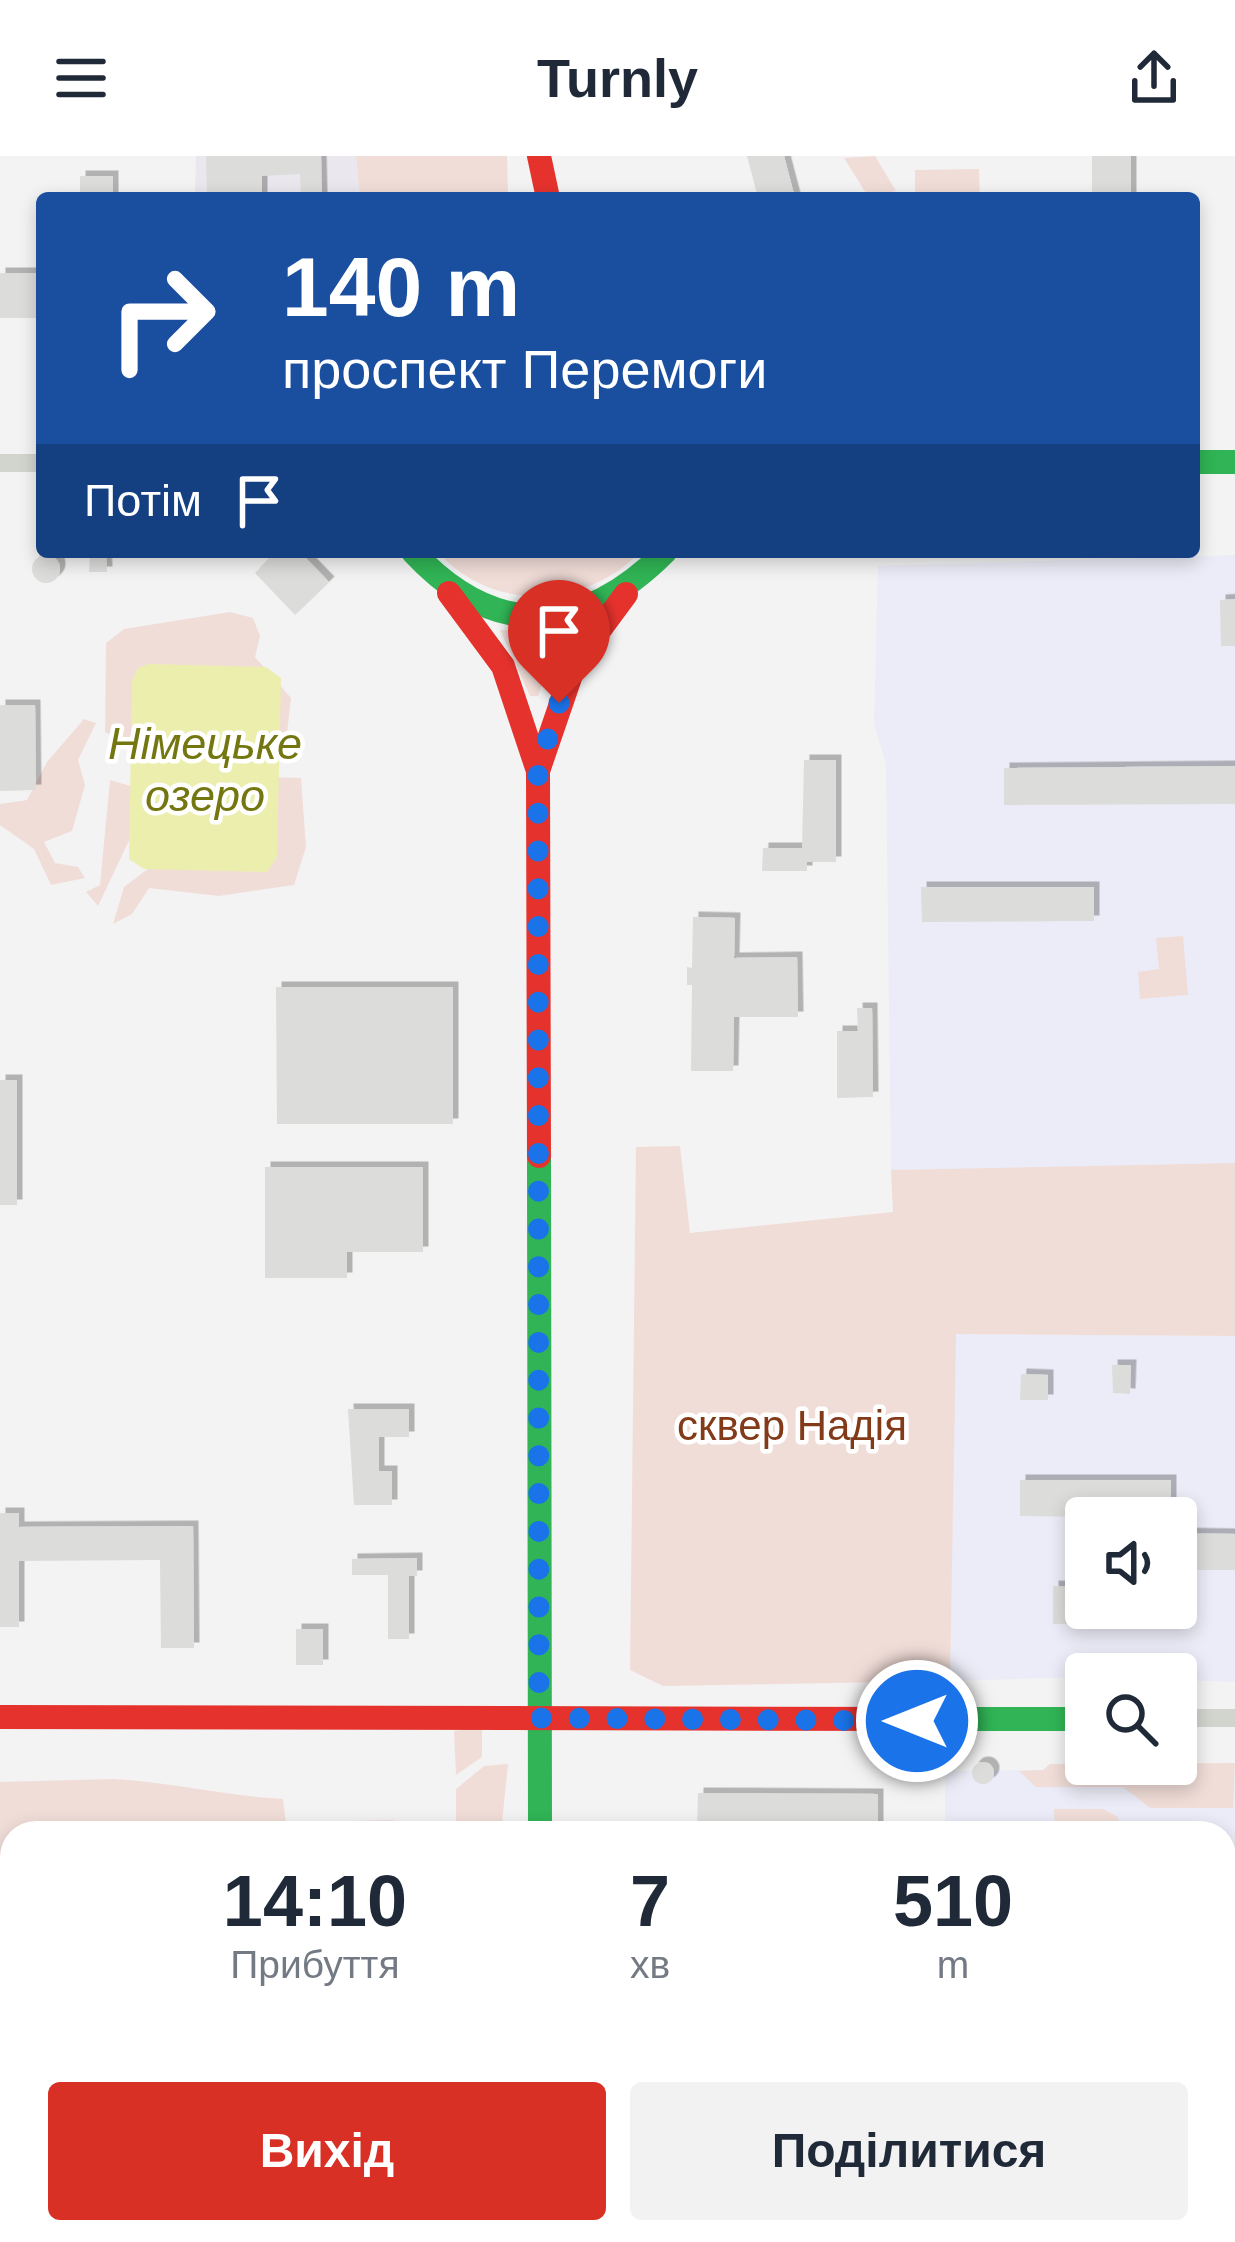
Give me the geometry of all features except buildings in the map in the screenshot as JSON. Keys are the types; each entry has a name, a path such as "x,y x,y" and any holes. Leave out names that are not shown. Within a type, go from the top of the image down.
{"main road":[{"path":"1200,462 1235,462"},
{"path":"417,558 503,666 538,770 540,1821"},
{"path":"538,770 575,663 659,558"},
{"path":"449,593 489,611 553,616 596,606 635,584"},
{"path":"0,1717 1065,1719"}],"street":[{"path":"0,463 36,463"},
{"path":"1197,1718 1235,1718"}],"shaded area":[{"path":"196,156 356,156 359,192 195,192"},
{"path":"1235,555 1235,1165 891,1170 886,764 874,724 878,566"},
{"path":"955,1334 1235,1336 1235,1682 1197,1681 1197,1653 1065,1653 1065,1677 950,1681"},
{"path":"1197,1763 1235,1763 1235,1821 945,1821 945,1771 1043,1770 1050,1764 1065,1764 1065,1785 1197,1785"}],"green space":[{"path":"356,156 507,156 508,192 359,192"},
{"path":"875,156 896,191 865,192 844,158"},
{"path":"979,169 980,192 915,192 915,170"},
{"path":"445,558 633,558 593,585 539,596 511,594 460,572"},
{"path":"230,612 253,618 260,636 255,657 291,698 285,750 271,763 141,751 105,732 106,643 124,629"},
{"path":"500,630 571,631 550,662 538,696 530,696"},
{"path":"84,719 96,723 78,760 85,785 72,831 44,842 55,863 78,867 85,878 51,885 34,849 0,825 0,804 27,800 47,762"},
{"path":"269,777 301,778 306,847 294,885 219,896 149,888 132,914 113,924 124,887"},
{"path":"110,780 144,790 135,828 98,906 86,892 100,885"},
{"path":"1183,936 1188,995 1140,999 1138,972 1159,969 1156,938"},
{"name":"сквер Надія","path":"680,1146 690,1233 893,1212 891,1170 1235,1163 1235,1336 956,1334 950,1681 663,1686 630,1670 636,1147"},
{"path":"482,1726 482,1757 456,1775 454,1731"},
{"path":"1197,1763 1235,1763 1233,1808 1150,1808 1123,1787 1036,1787 1019,1771 1065,1764 1065,1785 1197,1785"},
{"path":"508,1764 502,1821 456,1821 456,1789 484,1766"},
{"path":"113,1779 283,1799 286,1821 0,1821 0,1782"},
{"path":"1054,1809 1103,1809 1119,1821 1054,1821"}],"water":[{"name":"Німецьке озеро","path":"149,664 266,667 281,678 277,857 267,872 144,869 129,859 132,680 138,668"}],"traffic: fast":[{"path":"1200,462 1235,462"},
{"path":"419,558 475,601 507,613 539,616 570,612 602,599 658,558"},
{"path":"539,1156 540,1821"},
{"path":"930,1719 1065,1719"}],"traffic: jam":[{"path":"539,156 547,192"},
{"path":"449,593 503,666 538,771 539,1156"},
{"path":"538,771 575,663 626,594"},
{"path":"0,1717 930,1719"}],"route":[{"path":"559,703 538,770 539,1718 917,1721"}]}
